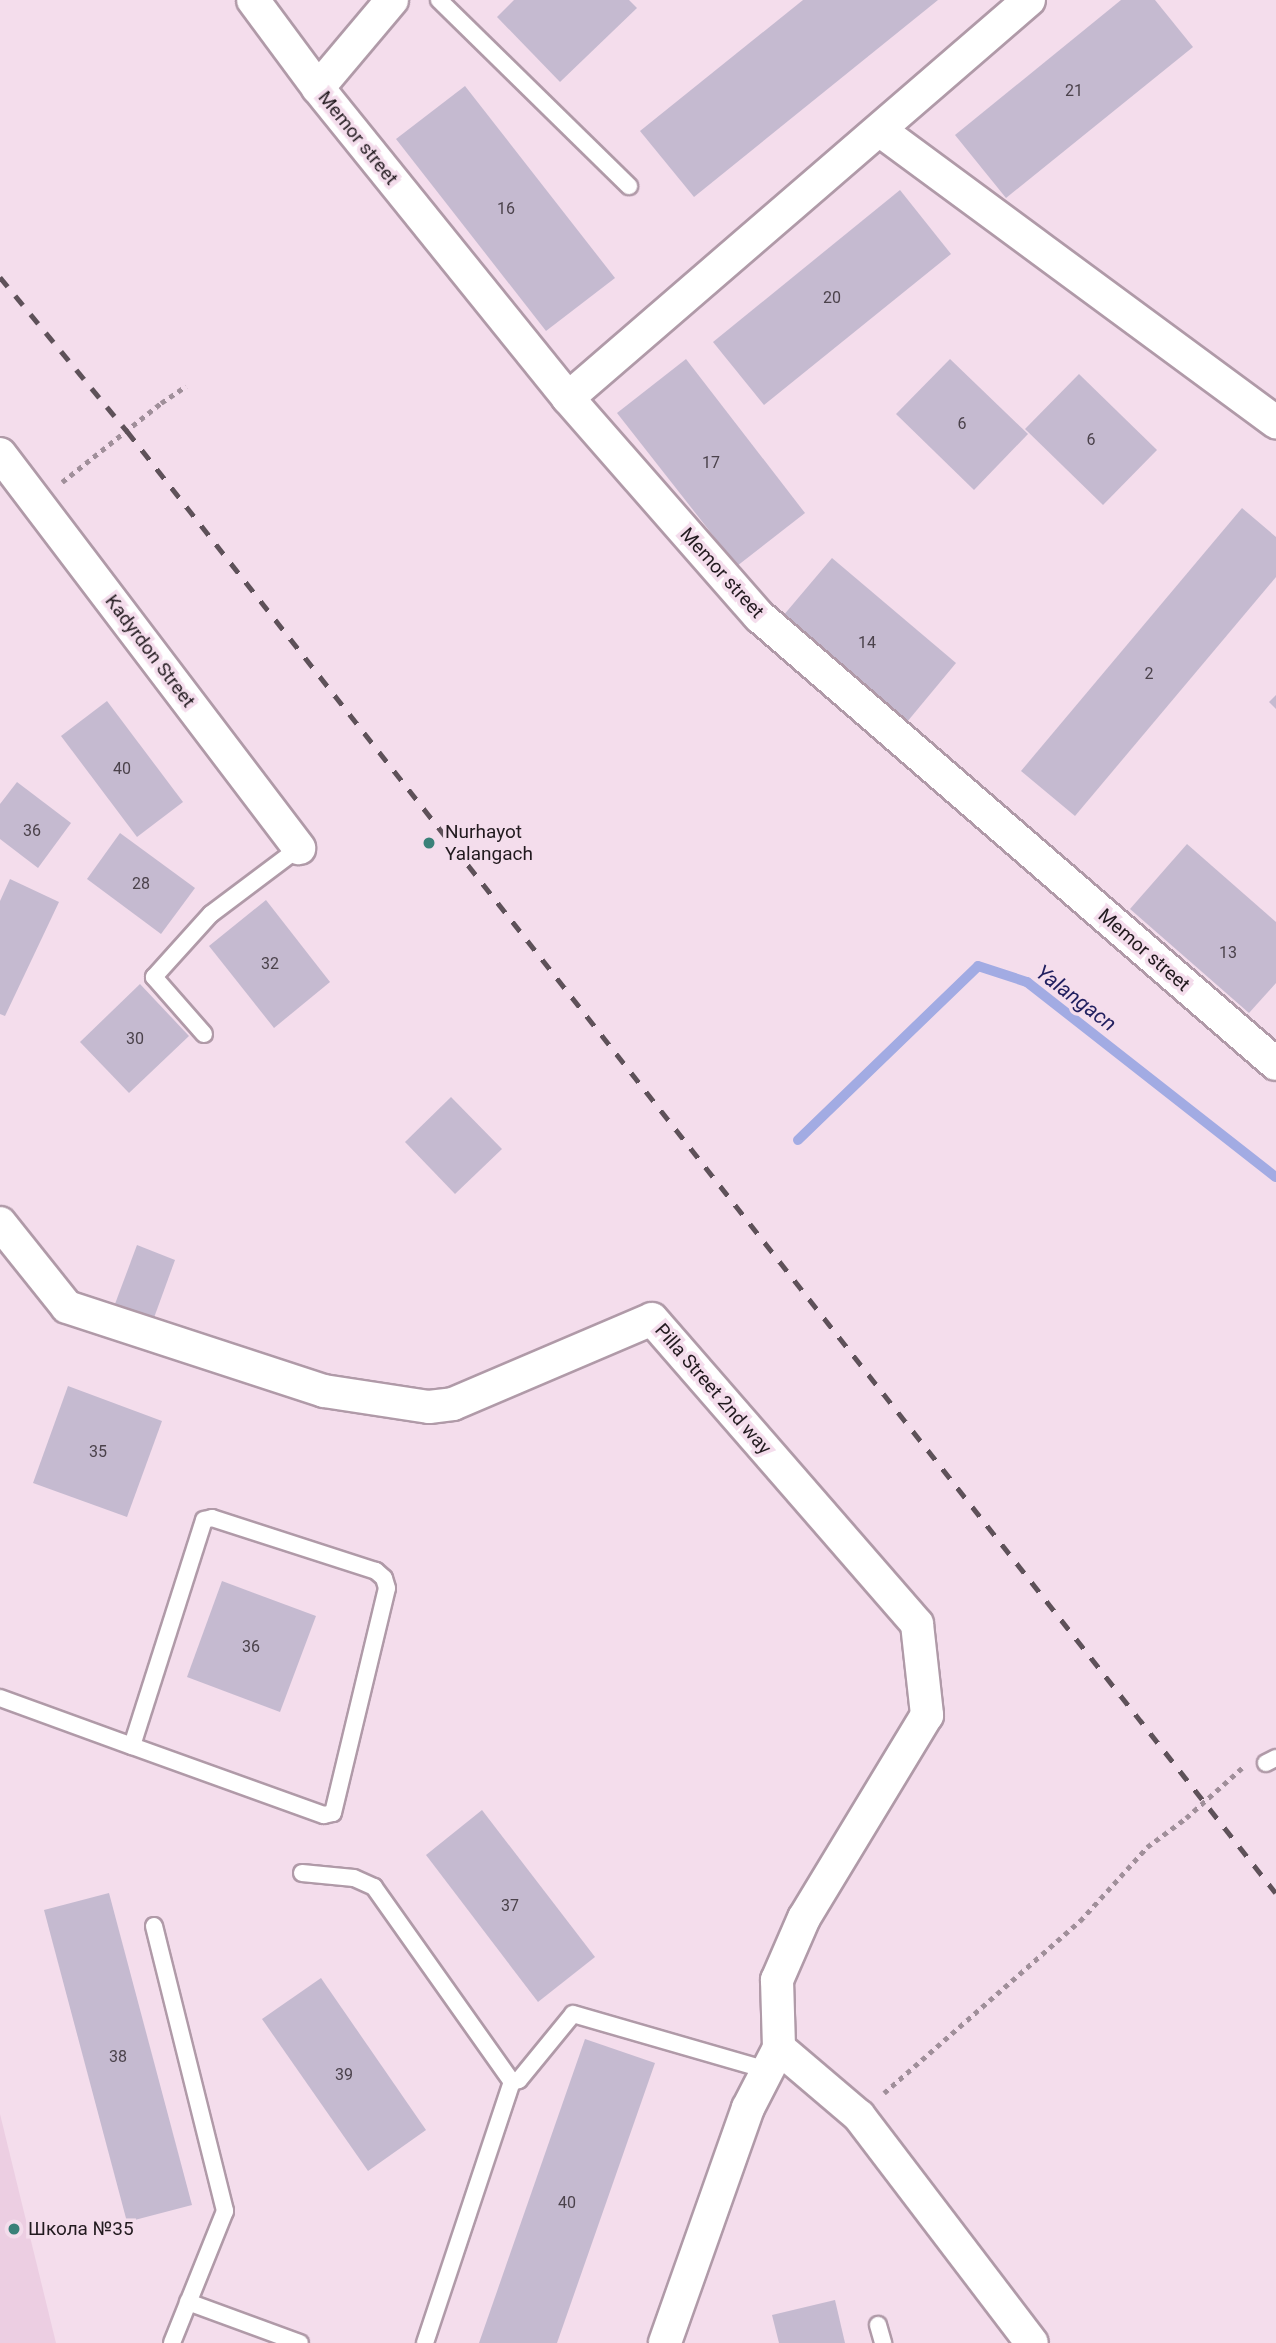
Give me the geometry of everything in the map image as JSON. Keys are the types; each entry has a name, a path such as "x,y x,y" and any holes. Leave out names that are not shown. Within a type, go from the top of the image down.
{"street":[{"name":"Memor street","path":"253,0 318,88 568,398 759,617 1276,1064"},
{"path":"318,88 392,0"},
{"path":"568,398 881,131 1029,0"},
{"path":"881,131 1276,422"},
{"name":"Kadyrdon Street","path":"0,454 299,848"},
{"name":"Pilla Street 2nd way","path":"0,1223 67,1307 324,1391 429,1407 453,1404 652,1319 917,1624 927,1716 804,1918 778,1980 773,2059"},
{"path":"665,2343 748,2108 773,2059 859,2116 1032,2343"}],"lane":[{"path":"439,0 629,186"},
{"path":"204,1034 154,977 211,914 299,848"},
{"path":"0,1698 132,1746 324,1815 333,1813 387,1588 384,1578 376,1571 225,1522 212,1518 204,1520 132,1746"},
{"path":"303,1872 354,1878 374,1887 512,2082"},
{"path":"154,1926 225,2211 172,2343"},
{"path":"512,2082 519,2080 573,2014 773,2059"},
{"path":"425,2343 512,2082"},
{"path":"188,2302 300,2343"},
{"path":"878,2325 883,2343"}],"path":[{"path":"37,501 186,386"},
{"path":"859,2116 1080,1921 1147,1847 1186,1818 1247,1763 1271,1760"}],"shaded area":[{"name":"Школа №35","path":"0,2114 56,2343 0,2343"}],"building":[{"path":"514,0 629,0 637,8 560,82 497,17"},
{"path":"803,0 938,0 694,197 640,131"},
{"path":"1121,0 1155,0 1193,47 1006,198 955,135"},
{"path":"465,86 615,278 546,331 396,139"},
{"path":"900,190 951,254 764,405 713,342"},
{"path":"686,359 805,513 737,566 617,413"},
{"path":"950,359 1028,434 974,490 896,414"},
{"path":"1079,374 1157,450 1103,505 1025,429"},
{"path":"1242,508 1276,537 1276,577 1075,816 1021,771"},
{"path":"832,558 956,663 902,728 777,623"},
{"path":"1276,695 1276,709 1269,702"},
{"path":"107,701 183,802 137,837 61,736"},
{"path":"17,782 71,823 38,868 0,839 0,804"},
{"path":"120,833 195,888 161,934 87,879"},
{"path":"1187,844 1276,922 1276,983 1249,1013 1130,909"},
{"path":"10,879 59,902 5,1016 0,1014 0,901"},
{"path":"266,900 330,982 274,1028 209,946"},
{"path":"140,984 189,1036 129,1093 80,1042"},
{"path":"451,1097 502,1149 455,1194 405,1142"},
{"path":"137,1245 175,1260 151,1326 112,1312"},
{"path":"68,1386 162,1421 127,1517 33,1483"},
{"path":"222,1581 316,1616 280,1712 187,1677"},
{"path":"482,1810 595,1957 538,2002 426,1855"},
{"path":"109,1893 192,2205 127,2222 44,1910"},
{"path":"321,1978 426,2130 368,2171 262,2019"},
{"path":"585,2039 655,2063 557,2343 479,2343"},
{"path":"835,2300 845,2343 779,2343 772,2315"}],"waterway":[{"name":"Yalangacn","path":"798,1140 978,966 1027,982 1276,1177"}],"railway":[{"path":"0,277 127,431 1276,1893"}],"place":[{"name":"Nurhayot Yalangach","path":"429,843"},
{"name":"Школа №35","path":"14,2229"}]}
